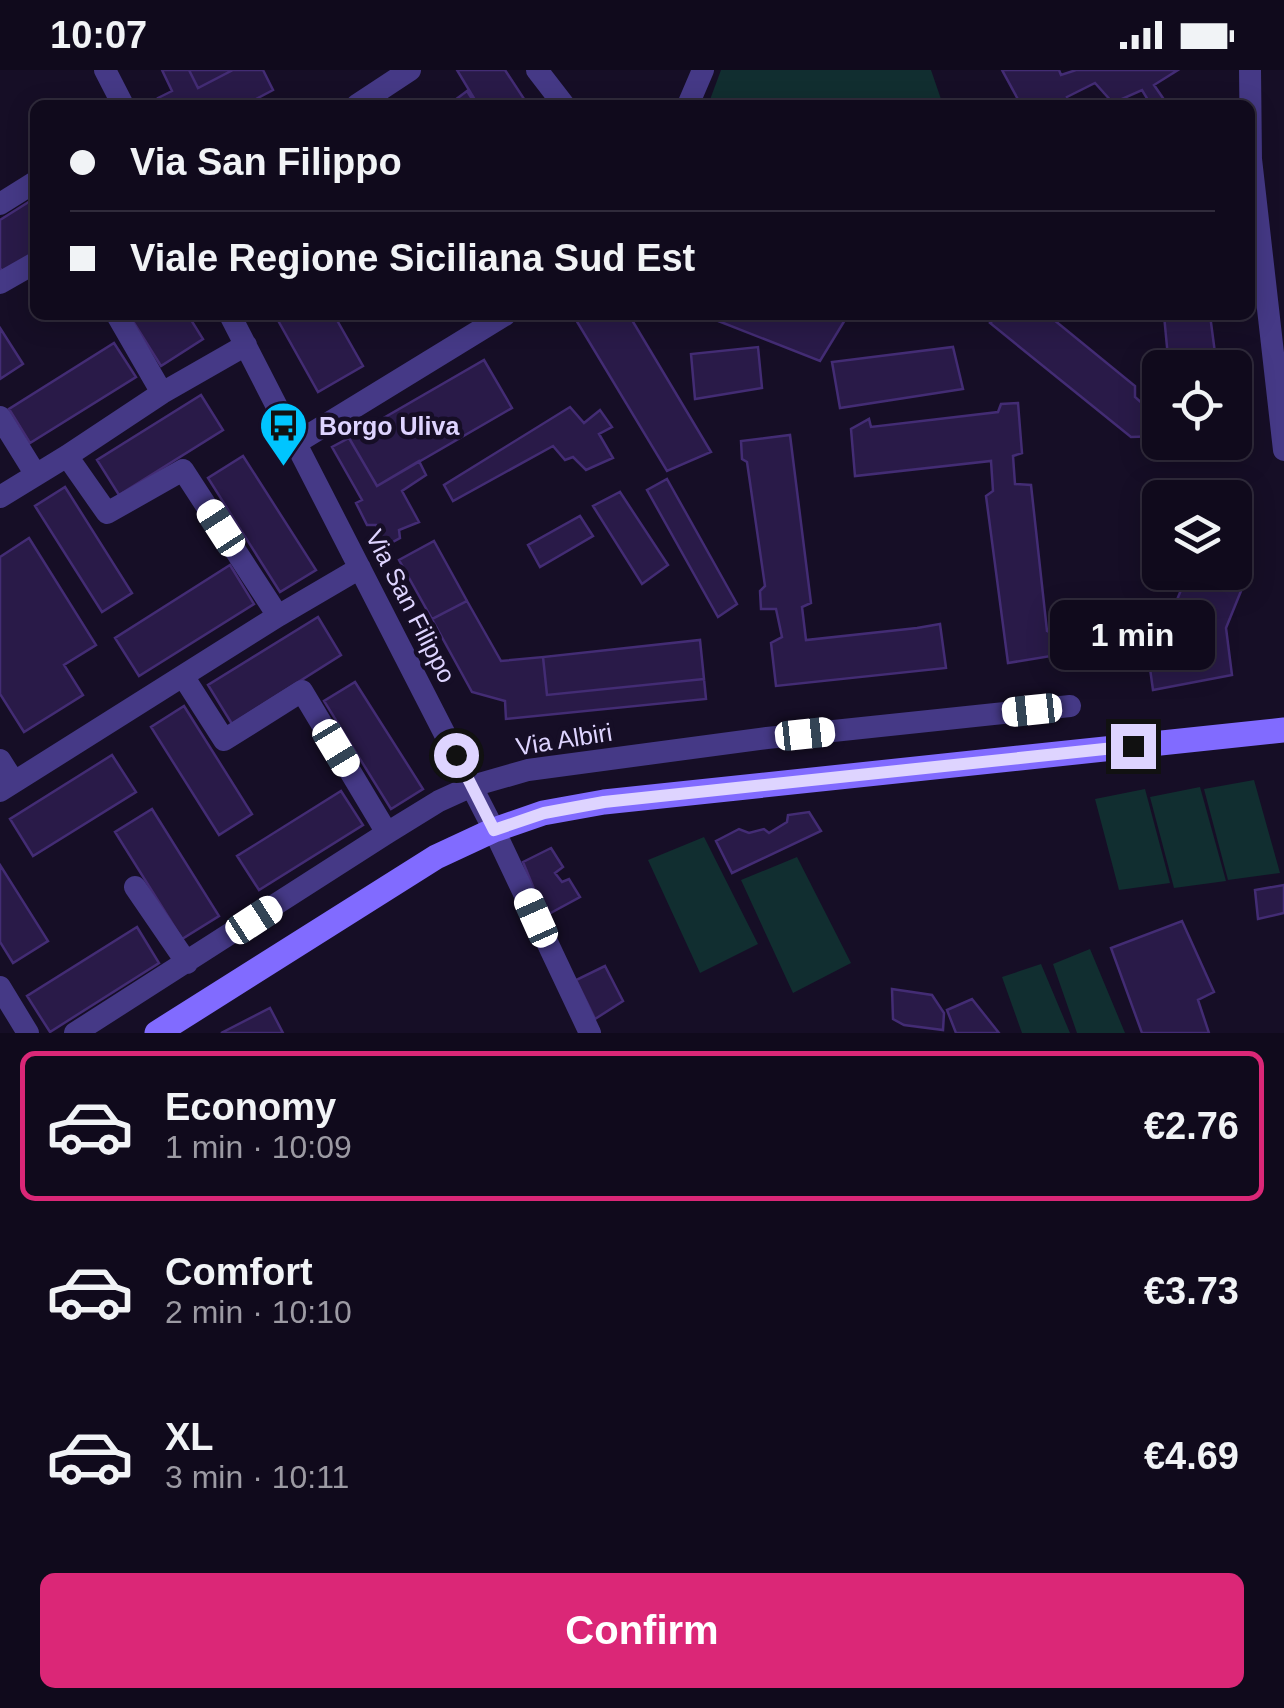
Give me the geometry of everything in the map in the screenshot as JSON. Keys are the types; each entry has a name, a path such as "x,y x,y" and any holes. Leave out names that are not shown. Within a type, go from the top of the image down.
{"street":[{"path":"105,70 120,100"},
{"path":"365,100 410,70"},
{"path":"538,70 560,100"},
{"path":"690,100 703,70"},
{"path":"1250,70 1250,100"},
{"path":"0,204 30,185"},
{"path":"1255,195 1284,450"},
{"path":"0,283 30,266"},
{"path":"120,320 162,393"},
{"name":"Via San Filippo","path":"233,320 472,786 590,1033"},
{"path":"296,443 497,320"},
{"path":"0,496 162,393 246,345"},
{"path":"0,417 36,475"},
{"path":"67,456 108,513 183,470 278,616"},
{"path":"0,760 7,786 360,568"},
{"path":"183,676 224,740 302,691 387,833"},
{"name":"Via Albiri","path":"76,1033 387,833 472,786 528,770 767,738 1070,706"},
{"path":"157,1033 436,858 494,830 544,813 604,802 1284,730"},
{"path":"135,887 187,963"},
{"path":"0,987 28,1033"}],"green space":[{"path":"721,70 931,70 941,100 710,100"},
{"path":"1254,780 1280,873 1228,880 1204,789"},
{"path":"1200,787 1226,881 1174,888 1150,797"},
{"path":"1145,789 1170,883 1119,890 1095,799"},
{"path":"704,837 758,944 700,973 648,860"},
{"path":"797,857 851,963 793,993 741,880"},
{"path":"1090,949 1125,1033 1077,1033 1053,964"},
{"path":"1041,964 1070,1033 1022,1033 1002,977"}],"building":[{"path":"162,70 189,70 198,88 233,70 263,70 273,90 254,100 159,100 172,91"},
{"path":"189,70 233,70 198,88"},
{"path":"457,70 505,70 525,100 475,100"},
{"path":"1002,70 1059,70 1061,75 1076,70 1178,70 1154,85 1164,100 1148,100 1142,90 1110,100 1095,83 1067,97 1068,100 1018,100"},
{"path":"467,91 473,100 455,100"},
{"path":"30,201 30,258 4,274 0,268 0,220"},
{"path":"132,320 191,320 203,339 161,366"},
{"path":"278,320 337,320 363,366 318,392"},
{"path":"576,320 632,320 711,452 667,471"},
{"path":"716,320 845,320 820,361"},
{"path":"1054,320 1135,386 1135,397 1142,403 1142,437 1131,437 990,323"},
{"path":"1164,320 1211,320 1215,350 1167,350"},
{"path":"0,328 23,364 0,379"},
{"path":"114,343 136,377 30,443 9,409"},
{"path":"758,347 762,388 695,399 691,354"},
{"path":"953,347 963,389 840,408 832,362"},
{"path":"484,360 512,408 377,486 349,438"},
{"path":"201,395 223,430 119,495 97,460"},
{"path":"1018,403 1022,453 1013,456 1015,484 1031,485 1047,631 1053,634 1057,655 1008,663 986,496 993,491 991,461 855,476 851,429 869,419 871,427 998,412 1001,404"},
{"path":"570,407 584,423 600,410 612,427 599,434 613,458 586,470 573,457 565,460 553,446 453,501 444,485"},
{"path":"790,435 811,603 802,607 806,640 940,624 946,668 776,686 771,643 782,637 776,609 761,609 760,591 765,586 741,441"},
{"path":"349,438 377,486 419,461 426,475 402,491 419,522 399,530 400,538 376,551 371,541 379,532 376,525 367,525 356,503 362,500 332,447"},
{"path":"243,456 316,570 280,592 208,478"},
{"path":"667,479 737,604 718,617 647,490"},
{"path":"65,487 132,593 102,612 35,506"},
{"path":"620,492 668,565 642,584 593,506"},
{"path":"580,516 593,536 540,567 528,545"},
{"path":"29,538 96,645 64,665 83,695 24,732 0,694 0,557"},
{"path":"434,541 467,601 432,619 399,560"},
{"path":"230,565 254,604 139,676 115,638"},
{"path":"1181,590 1241,590 1226,628 1232,675 1153,690 1146,640 1161,639"},
{"path":"467,601 501,661 543,657 547,695 704,679 706,699 506,719 505,701 472,692 432,619"},
{"path":"318,617 341,655 232,724 208,685"},
{"path":"700,640 704,679 547,695 543,657"},
{"path":"355,682 423,789 391,809 324,701"},
{"path":"184,706 252,814 219,835 151,727"},
{"path":"112,755 136,792 33,856 10,819"},
{"path":"341,791 363,825 259,890 237,856"},
{"path":"152,809 219,916 182,939 115,832"},
{"path":"809,812 821,831 732,873 716,841 739,829 749,833 764,829 769,833 787,822 788,815"},
{"path":"551,848 563,867 555,873 562,882 569,879 580,897 545,916 523,862"},
{"path":"0,865 48,941 13,963 0,942"},
{"path":"1284,885 1284,913 1258,919 1255,890"},
{"path":"1182,921 1214,992 1198,1000 1209,1033 1142,1033 1111,948"},
{"path":"137,927 159,963 50,1032 27,996"},
{"path":"605,966 623,1001 595,1019 576,980"},
{"path":"892,989 932,995 944,1013 943,1030 904,1025 893,1019"},
{"path":"972,999 999,1033 956,1033 947,1010"},
{"path":"270,1008 283,1033 221,1033"}],"place":[{"name":"Borgo Uliva","path":"284,468"}],"route":[{"path":"456,755 494,830 544,813 604,802 1133,746"}]}
